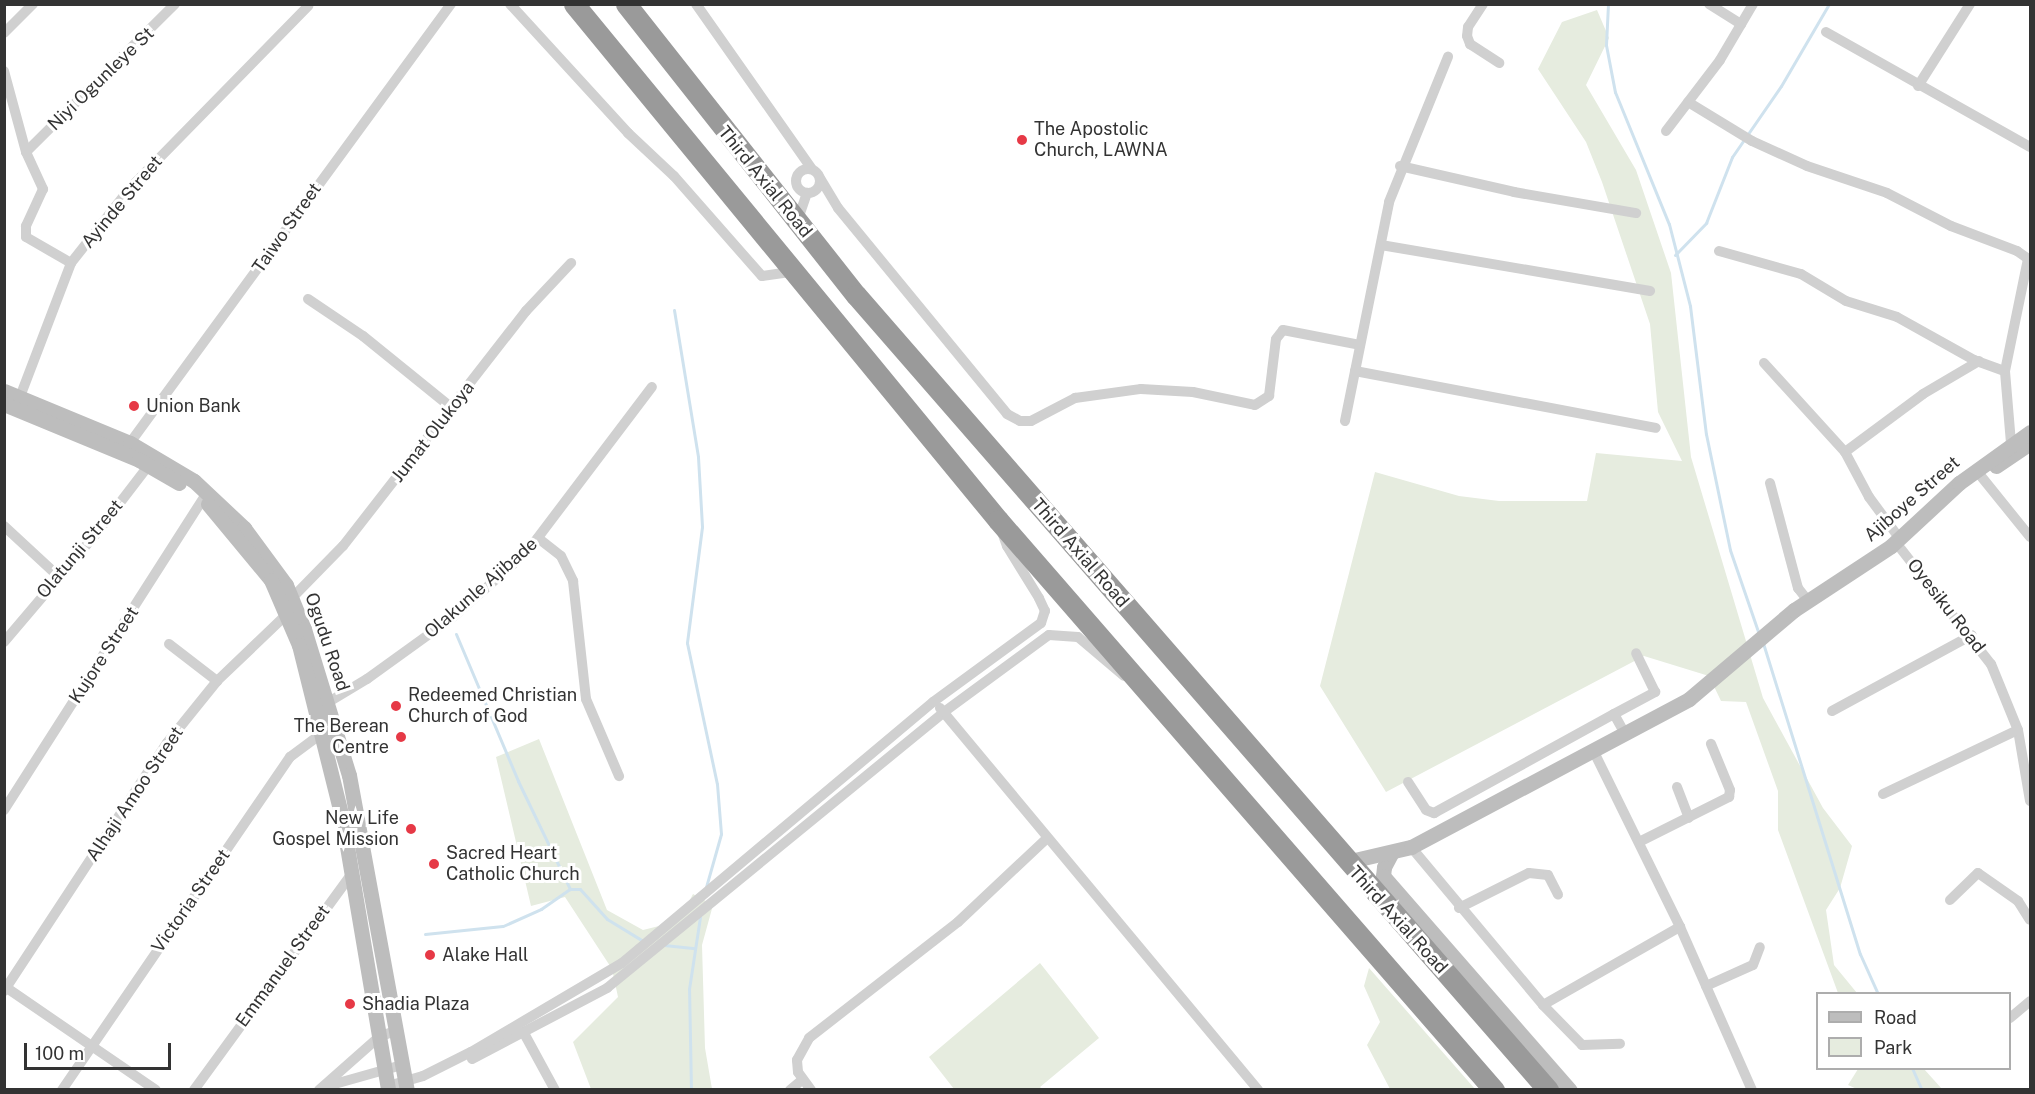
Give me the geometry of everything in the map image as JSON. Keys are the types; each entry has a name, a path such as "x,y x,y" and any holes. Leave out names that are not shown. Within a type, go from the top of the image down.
{"highway":[{"name":"Third Axial Road","path":"574,4 792,272 999,520 1494,1089"},
{"name":"Third Axial Road","path":"626,4 797,222 1346,862 1548,1089"}],"main road":[{"name":"Ogudu Road","path":"4,391 13,403 127,448 195,481 231,513 275,565 292,598 327,703 328,730 388,1088"},
{"name":"Ajiboye Street","path":"1346,862 1410,847 1594,752 1689,699 1810,600 1901,544 2011,443 2031,432"},
{"name":"Ajiboye Street","path":"1979,474 2031,443"},
{"name":"Ogudu Road","path":"152,460 203,499 258,560 287,614 328,730 349,776 406,1087"},
{"path":"1392,852 1384,867 1383,876 1570,1089"}],"street":[{"path":"4,33 33,4"},
{"name":"Niyi Ogunleye St","path":"26,152 175,4"},
{"path":"510,4 628,133 675,176 762,276 792,272"},
{"path":"696,4 798,154 820,178 838,208 1007,414 1020,421 1031,421 1076,398 1122,390 1174,390 1255,405 1269,396 1276,339 1283,330 1360,345"},
{"path":"1483,4 1468,27 1467,36 1470,44 1499,63"},
{"path":"1709,4 1741,24"},
{"path":"1666,131 1753,4"},
{"path":"1918,86 1970,4"},
{"name":"Taiwo Street","path":"127,448 451,5"},
{"name":"Ayinde Street","path":"13,403 71,263 130,188 308,6"},
{"path":"1826,32 1918,86 2031,147"},
{"path":"1345,421 1381,244 1400,166 1448,57"},
{"path":"4,71 26,152 43,189 26,226 26,237 71,263"},
{"path":"1688,102 1752,141 1807,166 1887,193 1951,226 2029,259 2005,371 2011,443"},
{"path":"778,197 796,186 799,172 798,154"},
{"path":"1400,166 1514,192 1636,213"},
{"path":"799,172 812,169"},
{"path":"797,222 820,178"},
{"path":"796,186 838,208"},
{"path":"1381,244 1650,291"},
{"path":"1719,251 1801,274 1846,301 1897,317 1979,362 2005,371"},
{"name":"Jumat Olukoya","path":"292,598 343,546 526,311 571,264"},
{"path":"308,299 363,336 452,408"},
{"path":"1845,452 1923,394 1979,362"},
{"name":"Oyesiku Road","path":"1764,363 1845,452 1869,497 1901,544 1972,635 1991,664 2018,730 2031,801"},
{"path":"1355,371 1656,428"},
{"name":"Olakunle Ajibade","path":"327,703 367,679 453,617 538,538 651,387"},
{"name":"Olatunji Street","path":"4,642 96,534 152,460"},
{"path":"1979,474 2031,537"},
{"path":"1770,483 1798,588 1810,600"},
{"name":"Kujore Street","path":"4,810 203,499"},
{"path":"714,895 933,702 1041,623 1045,611 1007,546 999,520"},
{"path":"4,526 58,576"},
{"path":"538,538 561,556 573,581 586,699 619,776"},
{"name":"Alhaji Amoo Street","path":"5,988 167,743 217,681 287,614"},
{"path":"388,1088 406,1087 525,1035 626,967 944,712 1049,635 1063,634 1078,637 1115,670 1147,691"},
{"path":"1833,711 1972,635"},
{"path":"169,644 217,681"},
{"path":"1408,782 1425,810 1434,813 1655,692 1636,653"},
{"path":"933,702 944,712 1046,839 1154,961 1199,1020 1234,1056 1258,1089"},
{"path":"1614,714 1625,734"},
{"name":"Victoria Street","path":"62,1089 290,757 328,730"},
{"path":"1882,794 2018,730"},
{"path":"1639,842 1729,797 1730,790 1711,744"},
{"path":"1594,752 1680,927 1752,1089"},
{"path":"1677,787 1689,818"},
{"path":"811,1089 802,1080 797,1060 809,1038 958,922 1046,839"},
{"path":"1410,847 1543,1005 1582,1045 1620,1044"},
{"name":"Emmanuel Street","path":"194,1089 352,873"},
{"path":"1459,908 1529,873 1548,875 1558,895"},
{"path":"1950,900 1978,873 2018,901 2031,920"},
{"path":"1543,1005 1680,927"},
{"path":"1706,986 1753,965 1760,947"},
{"path":"406,1087 626,967"},
{"path":"5,988 156,1089"},
{"path":"2011,1017 2031,1001"},
{"path":"320,1088 379,1037 395,1031"},
{"path":"525,1035 555,1089"},
{"path":"320,1088 402,1065"},
{"path":"790,1089 802,1080"}],"green space":[{"path":"1597,10 1609,38 1586,85 1636,170 1671,273 1691,457 1763,698 1823,808 1852,846 1840,888 1826,910 1834,965 1856,992 1838,992 1778,830 1778,791 1746,702 1721,701 1709,676 1644,656 1386,792 1320,686 1375,472 1459,496 1499,501 1587,501 1596,453 1682,461 1658,412 1650,324 1602,182 1586,142 1538,69 1562,22"},
{"path":"539,739 607,910 643,930 679,921 693,894 713,905 702,945 705,1048 712,1089 591,1089 573,1042 618,997 612,969 565,897 531,906 496,757"},
{"path":"1040,963 1099,1038 1040,1087 1042,1089 954,1089 929,1057"},
{"path":"1369,968 1475,1089 1390,1089 1367,1045 1380,1022 1364,986"},
{"path":"1857,1070 1925,1070 1942,1089 1859,1090 1848,1085"}],"waterway":[{"path":"1608,4 1606,45 1615,92 1669,224 1690,306 1706,434 1730,550 1759,634"},
{"path":"1675,255 1706,223 1732,157 1781,86 1829,4"},
{"path":"674,310 698,457 702,527 687,643 717,784 721,834 706,887"},
{"path":"456,634 518,781 570,889"},
{"path":"1763,643 1860,954 1877,992"},
{"path":"425,934 503,926 541,909 570,889 580,889 607,919 643,941"},
{"path":"691,1090 689,989 700,917"},
{"path":"664,945 695,948"},
{"path":"1913,1070 1922,1090"}],"place":[{"name":"The Apostolic Church, LAWNA","path":"1022,140"},
{"name":"Union Bank","path":"134,406"},
{"name":"Redeemed Christian Church of God","path":"396,706"},
{"name":"The Berean Centre","path":"401,737"},
{"name":"New Life Gospel Mission","path":"411,829"},
{"name":"Sacred Heart Catholic Church","path":"434,864"},
{"name":"Alake Hall","path":"430,955"},
{"name":"Shadia Plaza","path":"350,1004"}]}
